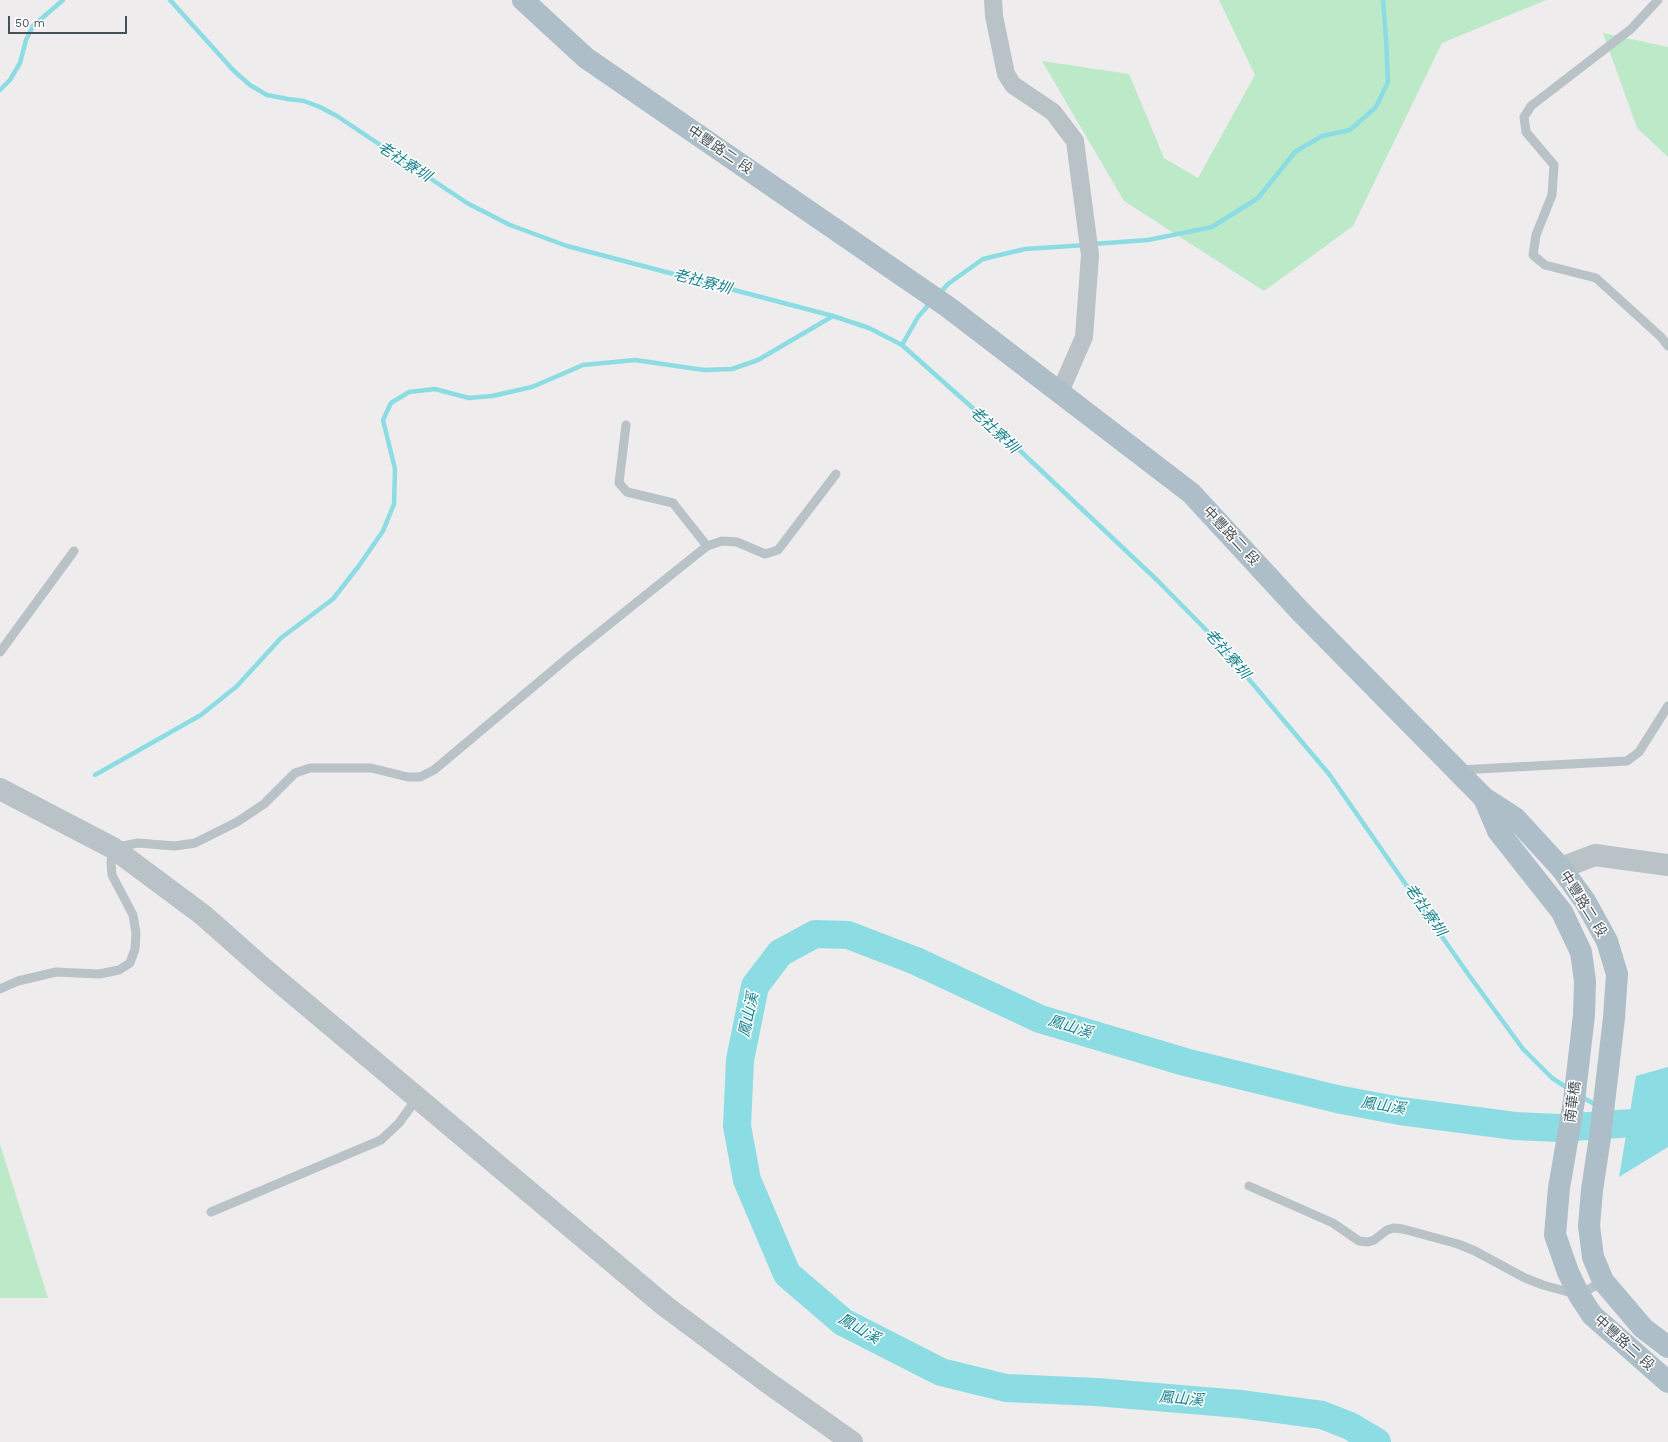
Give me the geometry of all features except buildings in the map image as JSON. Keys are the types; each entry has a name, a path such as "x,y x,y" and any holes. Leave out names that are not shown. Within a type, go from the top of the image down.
{"main road":[{"name":"中豐路二 段","path":"523,0 586,58 948,307 1191,493 1299,610 1456,770 1484,798 1515,818 1561,868 1585,901 1607,941 1617,974 1614,1018 1592,1190 1589,1226 1593,1257 1603,1281 1644,1328 1668,1347"},
{"name":"中豐路二 段","path":"1484,798 1498,831 1562,912 1581,952 1585,980 1584,1015"},
{"name":"南華橋","path":"1559,1188 1574,1101 1584,1015"},
{"name":"中豐路二 段","path":"1559,1188 1556,1235 1568,1272 1579,1295 1592,1315 1668,1382"}],"street":[{"path":"993,0 994,16 1006,74 1013,85 1053,112 1076,141 1090,255 1084,337 1060,392"},
{"path":"0,789 113,848 203,915 264,969 664,1306 767,1382 852,1442"},
{"path":"1561,868 1595,855 1668,865"}],"lane":[{"path":"1658,0 1631,29 1531,106 1524,117 1526,132 1554,165 1552,195 1536,236 1532,255 1545,265 1596,278 1661,337 1668,346"},
{"path":"626,425 619,483 626,492 673,503 707,546"},
{"path":"0,989 18,981 56,972 99,974 119,970 130,963 135,949 136,933 133,915 112,876 111,862 113,848 138,843 175,846 195,842 238,822 264,804 295,773 310,768 371,768 420,777 434,770 571,655 707,546 722,541 736,542 765,554 778,550 836,474"},
{"path":"0,652 74,551"},
{"path":"1456,770 1627,761 1639,752 1668,706"},
{"path":"211,1212 381,1140 399,1123 417,1098"},
{"path":"1249,1186 1333,1223 1359,1241 1368,1242 1374,1240 1387,1230 1394,1228 1442,1238 1475,1251 1525,1278 1543,1285 1579,1295 1603,1281"}],"green space":[{"path":"1219,0 1546,0 1442,43 1353,226 1264,291 1124,201 1042,61 1129,74 1164,158 1198,178 1255,75"},
{"path":"1603,33 1668,47 1668,157 1637,128"},
{"path":"0,1144 48,1298 0,1298"}],"water":[{"path":"1668,1067 1668,1147 1619,1177 1636,1076"}],"waterway":[{"path":"0,90 10,80 20,63 26,40 33,26 63,0"},
{"name":"老社寮圳","path":"170,0 234,71 250,85 267,95 304,101 337,116 467,203 510,225 567,246 833,316 869,328 902,345 1013,444 1158,581 1214,638 1329,774 1468,974 1523,1049 1552,1078 1569,1089"},
{"path":"1093,244 1148,240 1212,227 1258,198 1295,152 1322,136 1350,130 1376,107 1388,82 1383,0"},
{"path":"939,294 948,284 983,259 1025,249 1086,245"},
{"path":"902,345 918,317 931,302"},
{"path":"95,775 201,715 237,686 281,638 333,599 383,531 394,504 395,469 383,420 391,403 409,392 435,389 469,398 492,396 532,387 583,365 635,360 704,370 732,369 758,360 833,316"},
{"name":"鳳山溪","path":"1377,1442 1350,1426 1322,1415 1240,1404 1096,1392 1006,1388 941,1372 843,1322 787,1274 747,1180 737,1126 740,1060 755,986 780,953 815,934 848,935 916,961 1040,1019 1185,1062 1337,1099 1400,1111 1515,1126 1558,1128 1633,1123 1668,1116"},
{"name":"老社寮圳","path":"1580,1096 1598,1106"},
{"name":"老社寮圳","path":"1608,1111 1632,1123"}]}
